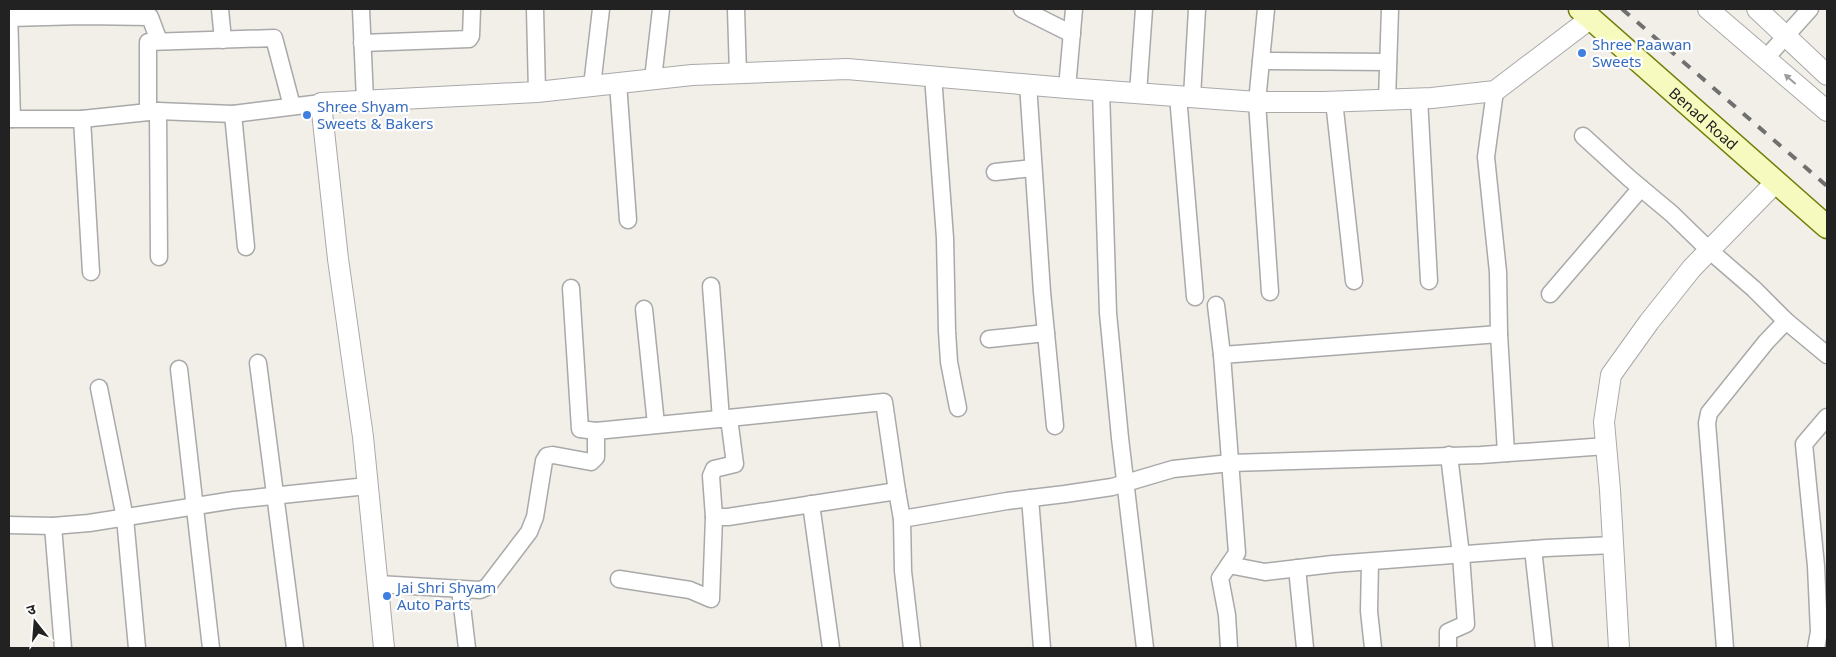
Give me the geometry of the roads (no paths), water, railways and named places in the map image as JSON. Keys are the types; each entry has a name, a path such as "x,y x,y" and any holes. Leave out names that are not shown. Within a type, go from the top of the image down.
{"main road":[{"name":"Benad Road","path":"1586,13 1827,227"}],"street":[{"path":"9,9 10,119 82,119 153,112 233,114 321,103 537,92 692,75 847,69 1257,102 1419,98 1496,92 1586,13"},
{"path":"220,9 223,40"},
{"path":"360,9 365,100"},
{"path":"362,44 469,39 471,36 472,9"},
{"path":"535,9 537,92"},
{"path":"592,86 601,9"},
{"path":"653,79 661,9"},
{"path":"736,9 738,74"},
{"path":"1022,9 1072,34"},
{"path":"1067,88 1074,9"},
{"path":"1138,93 1144,9"},
{"path":"1194,297 1185,96 1197,9"},
{"path":"1266,9 1257,102 1270,292"},
{"path":"1387,100 1390,9"},
{"path":"1708,9 1827,111"},
{"path":"1757,9 1827,75"},
{"path":"1766,58 1810,9"},
{"path":"9,18 83,12 151,13 159,41"},
{"path":"159,257 148,42 274,38 292,106"},
{"path":"1261,61 1388,62"},
{"path":"933,76 945,238 947,339 949,362 958,408"},
{"path":"618,83 628,220"},
{"path":"1028,84 1054,426"},
{"path":"1102,90 1108,313 1145,648"},
{"path":"1496,92 1486,157 1498,272 1499,334 1506,453"},
{"path":"1419,98 1429,281"},
{"path":"1334,101 1354,281"},
{"path":"321,103 338,259 363,437 384,648"},
{"path":"233,114 246,247"},
{"path":"82,119 91,272"},
{"path":"1583,136 1672,214 1786,321 1827,355"},
{"path":"996,172 1033,168"},
{"path":"1619,648 1614,545 1604,422 1611,376 1649,322 1692,268 1776,182"},
{"path":"1550,294 1641,188"},
{"path":"619,579 681,588 711,598 714,517 712,472 714,469 735,464 725,419 711,286"},
{"path":"571,288 580,429 596,430 725,419 884,402 902,519 903,572 912,648"},
{"path":"1216,306 1222,355 1237,553 1220,578 1229,648"},
{"path":"644,309 656,424"},
{"path":"1725,648 1707,424 1709,413 1766,342 1786,321"},
{"path":"989,339 1046,333"},
{"path":"1222,355 1499,334"},
{"path":"258,363 277,496 295,648"},
{"path":"179,369 211,648"},
{"path":"99,388 125,518 137,648"},
{"path":"1816,648 1819,632 1816,566 1804,444 1827,417"},
{"path":"378,584 480,590 488,588 529,532 535,517 544,461 547,456 553,455 592,462 596,457 596,430"},
{"path":"902,519 1007,501 1103,488 1173,469 1230,463 1358,460 1606,446"},
{"path":"1448,648 1448,632 1466,624 1461,555 1449,455"},
{"path":"9,525 53,526 89,523 195,508 234,500 368,486"},
{"path":"714,517 728,517 897,492"},
{"path":"1030,498 1042,648"},
{"path":"811,504 831,648"},
{"path":"53,526 63,648"},
{"path":"1229,565 1265,572 1533,549 1614,545"},
{"path":"1533,549 1544,648"},
{"path":"1370,562 1369,611 1373,648"},
{"path":"1296,568 1305,648"},
{"path":"460,589 467,648"}],"railway":[{"path":"1622,9 1827,186"}],"place":[{"name":"Shree Paawan Sweets","path":"1582,53"},
{"name":"Shree Shyam Sweets & Bakers","path":"307,115"},
{"name":"Jai Shri Shyam Auto Parts","path":"387,596"}]}
